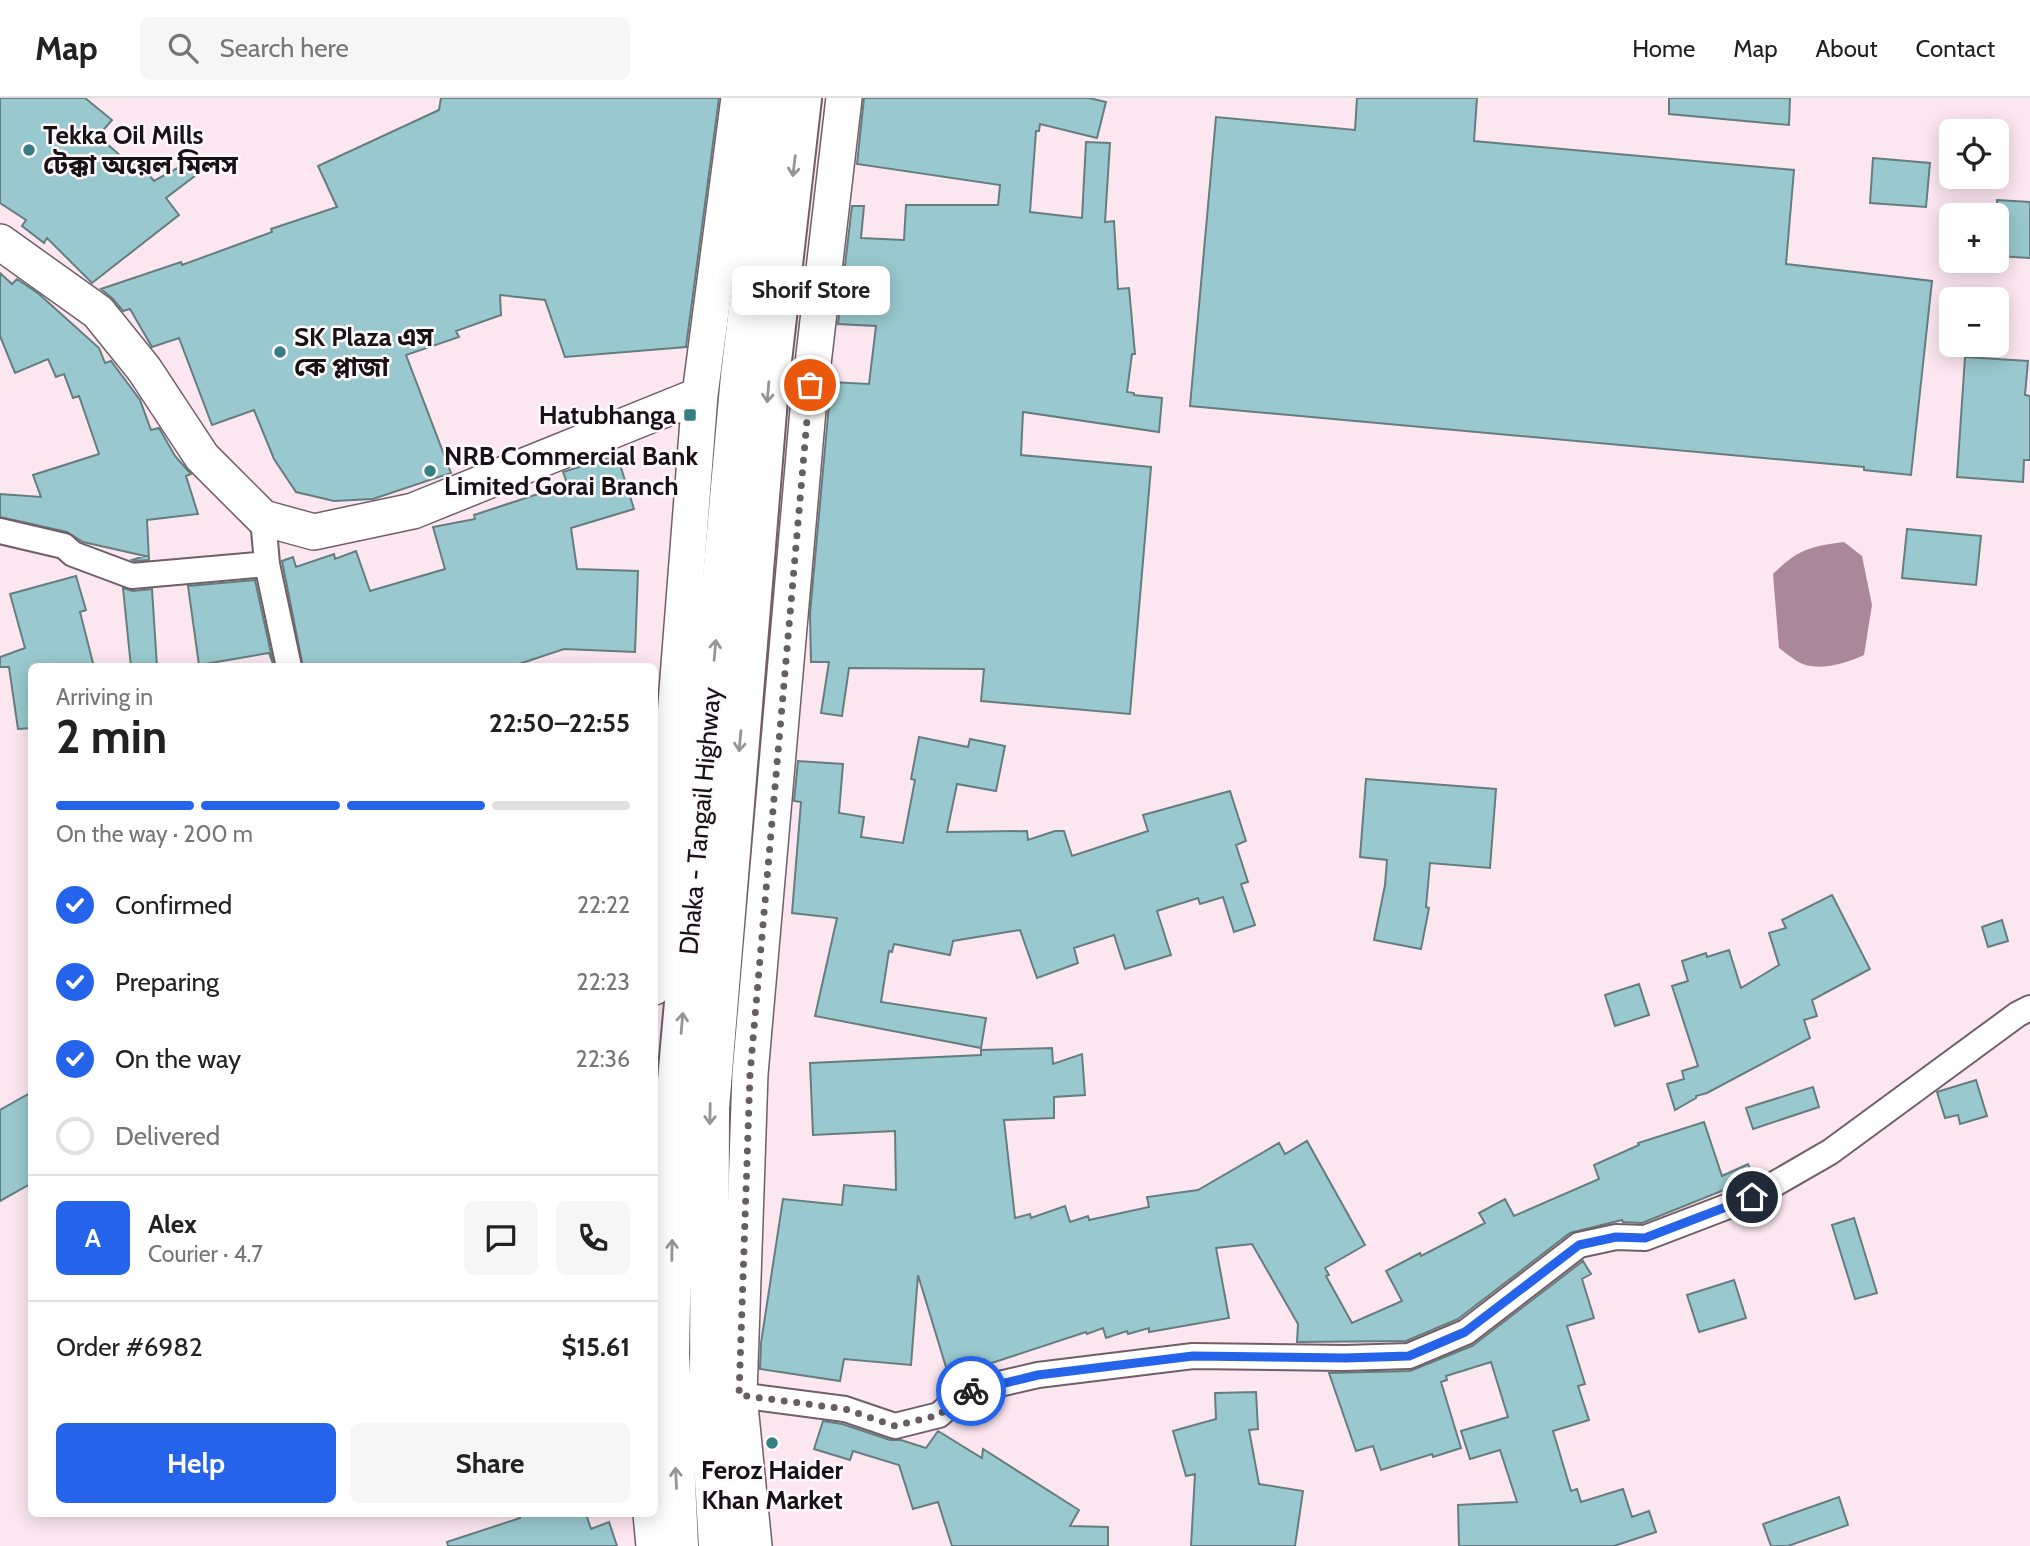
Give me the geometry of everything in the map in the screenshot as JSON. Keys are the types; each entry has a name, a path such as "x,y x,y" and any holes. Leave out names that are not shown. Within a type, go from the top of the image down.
{"highway":[{"name":"Dhaka - Tangail Highway","path":"679,1546 670,1353 675,1103 740,376 772,98"},
{"name":"Dhaka - Tangail Highway","path":"718,1546 709,1392 710,1108 769,387 802,98"}],"main road":[{"path":"658,936 700,395 739,98"},
{"path":"754,1546 739,1395 750,1074 809,398 844,98"},
{"path":"0,242 98,312 144,369 202,457 263,518 314,532 413,511 700,395"},
{"path":"651,1517 654,1546"}],"street":[{"path":"263,518 267,564 288,663"},
{"path":"0,531 64,546 73,554 132,576 267,564"},
{"path":"739,1395 845,1409 895,1426 939,1415 965,1392 1038,1375 1193,1356 1409,1356 1465,1332 1579,1245 1616,1237 1645,1238 1752,1197 1830,1152 2018,1014 2030,1008"}],"shaded area":[{"path":"1844,542 1862,556 1872,605 1864,655 1826,666 1803,664 1779,648 1773,574 1805,550"}],"building":[{"path":"0,98 85,98 112,120 98,136 131,165 137,160 154,181 201,155 208,166 166,198 179,215 92,283 47,238 44,243 22,226 26,220 0,203"},
{"path":"441,98 719,98 686,347 565,357 545,300 500,295 501,315 456,331 459,337 406,355 451,473 373,499 334,501 296,492 274,459 254,410 212,425 179,338 152,347 130,309 123,311 101,289 181,262 182,265 272,232 271,229 337,207 318,166 439,110"},
{"path":"864,98 1089,98 1106,102 1097,138 1040,124 1039,131 1036,131 1030,212 1082,218 1086,142 1110,143 1105,222 1114,221 1118,289 1129,288 1135,354 1132,354 1127,392 1162,398 1159,432 1023,412 1021,455 1151,467 1130,714 981,701 984,669 849,668 842,716 821,713 829,662 811,662 810,614 831,382 869,384 876,326 838,324 852,206 864,206 861,238 904,240 906,205 998,205 1000,185 857,164"},
{"path":"1357,98 1477,98 1474,141 1794,170 1786,264 1932,281 1911,475 1864,470 1864,467 1190,406 1216,117 1355,130"},
{"path":"1669,98 1790,98 1789,125 1669,114"},
{"path":"1873,158 1930,163 1926,207 1870,203"},
{"path":"1997,200 2030,202 2030,258 2009,257 2009,203 1997,203"},
{"path":"0,273 12,284 17,279 39,294 99,348 105,363 111,361 140,400 151,430 159,428 175,456 191,474 186,476 198,514 147,520 149,560 134,561 132,560 145,556 83,542 67,532 0,517 0,494 41,497 33,475 99,454 79,396 73,398 64,374 56,377 48,359 15,373 0,336"},
{"path":"1965,357 2028,361 2025,395 2030,396 2030,460 2024,460 2023,482 1957,477"},
{"path":"617,455 634,509 571,528 577,569 638,571 635,652 564,649 522,663 302,663 282,561 293,557 296,567 334,554 335,559 356,551 370,591 445,569 433,527 475,519 474,515 567,483 563,472"},
{"path":"1907,529 1981,536 1976,585 1902,578"},
{"path":"76,576 86,610 80,612 93,663 28,663 28,728 18,729 9,667 0,667 0,657 25,648 10,594"},
{"path":"255,580 273,663 269,653 199,663 188,586"},
{"path":"123,588 133,591 152,589 157,663 131,663"},
{"path":"919,737 968,747 970,739 1005,746 996,791 957,784 947,832 1027,831 1028,840 1055,831 1064,831 1072,856 1148,831 1143,815 1230,791 1246,841 1236,845 1248,882 1241,884 1255,925 1234,932 1223,897 1200,904 1198,898 1157,911 1171,955 1125,969 1114,935 1074,948 1078,963 1037,978 1020,930 953,941 950,955 894,944 892,952 889,951 881,1002 986,1018 981,1048 815,1016 837,918 792,913 801,802 794,801 798,761 843,764 839,813 864,817 861,837 903,843 915,780 911,779"},
{"path":"1366,779 1496,789 1490,868 1430,863 1426,907 1429,908 1421,949 1374,940 1387,860 1360,857"},
{"path":"1832,895 1870,969 1812,1000 1817,1016 1804,1020 1810,1038 1707,1093 1696,1096 1675,1110 1667,1084 1684,1079 1682,1071 1698,1066 1672,986 1688,981 1682,961 1706,953 1707,957 1729,950 1741,988 1779,965 1769,933 1786,928 1782,920"},
{"path":"2002,920 2008,941 1988,947 1982,927"},
{"path":"1639,984 1649,1015 1615,1026 1605,995"},
{"path":"1052,1048 1053,1064 1082,1054 1085,1095 1054,1097 1054,1118 1004,1120 1015,1218 1030,1214 1031,1218 1065,1206 1070,1222 1088,1216 1089,1220 1149,1207 1147,1197 1198,1190 1279,1143 1285,1154 1307,1141 1365,1245 1325,1268 1329,1275 1326,1276 1352,1323 1402,1301 1386,1271 1485,1223 1479,1213 1505,1199 1514,1216 1599,1179 1594,1165 1639,1145 1638,1143 1704,1122 1722,1176 1748,1164 1754,1178 1642,1223 1622,1220 1570,1233 1458,1319 1406,1341 1297,1342 1298,1324 1252,1244 1216,1248 1229,1318 1149,1332 1149,1328 1128,1334 1127,1331 1106,1338 1103,1328 949,1377 918,1275 911,1365 844,1359 840,1381 760,1369 761,1343 783,1199 842,1205 844,1185 896,1190 895,1131 813,1135 810,1063 981,1055 981,1050"},
{"path":"1976,1080 1987,1116 1960,1124 1958,1115 1945,1118 1937,1092"},
{"path":"1813,1087 1819,1107 1753,1129 1746,1108"},
{"path":"28,1094 28,1185 0,1201 0,1110"},
{"path":"1854,1218 1877,1293 1855,1299 1832,1225"},
{"path":"1583,1261 1591,1274 1582,1279 1594,1318 1567,1326 1585,1384 1578,1386 1589,1420 1553,1431 1571,1491 1577,1489 1581,1502 1623,1489 1632,1517 1649,1511 1656,1532 1614,1546 1459,1546 1458,1505 1517,1502 1500,1450 1470,1459 1461,1431 1508,1417 1491,1362 1446,1376 1447,1380 1441,1382 1461,1448 1381,1470 1373,1446 1356,1451 1329,1373 1410,1371 1472,1346"},
{"path":"1734,1280 1746,1318 1699,1332 1687,1295"},
{"path":"1256,1392 1258,1429 1249,1430 1259,1484 1303,1491 1295,1546 1191,1546 1195,1474 1186,1476 1173,1431 1216,1419 1215,1393"},
{"path":"823,1421 926,1448 938,1431 982,1458 983,1449 1079,1510 1070,1526 1108,1527 1108,1546 952,1546 938,1502 913,1509 899,1465 853,1451 850,1460 814,1449"},
{"path":"1839,1497 1848,1525 1788,1546 1771,1546 1763,1524"},
{"path":"587,1517 591,1529 609,1522 617,1546 448,1546 447,1542 520,1518"}],"tunnel":[{"path":"700,395 809,398"}],"way so far":[{"path":"810,385 750,1074 739,1395 845,1409 895,1426 939,1415 965,1392 971,1391"}],"place":[{"name":"Tekka Oil Mills টেক্কা অয়েল মিলস","path":"29,150"},
{"name":"SK Plaza এস কে প্লাজা","path":"280,352"},
{"name":"Shorif Store","path":"810,385"},
{"name":"Hatubhanga","path":"690,415"},
{"name":"NRB Commercial Bank Limited Gorai Branch","path":"430,471"},
{"name":"Feroz Haider Khan Market","path":"772,1443"}],"route":[{"path":"971,1391 1038,1375 1193,1356 1409,1356 1465,1332 1579,1245 1616,1237 1645,1238 1752,1197"}]}
